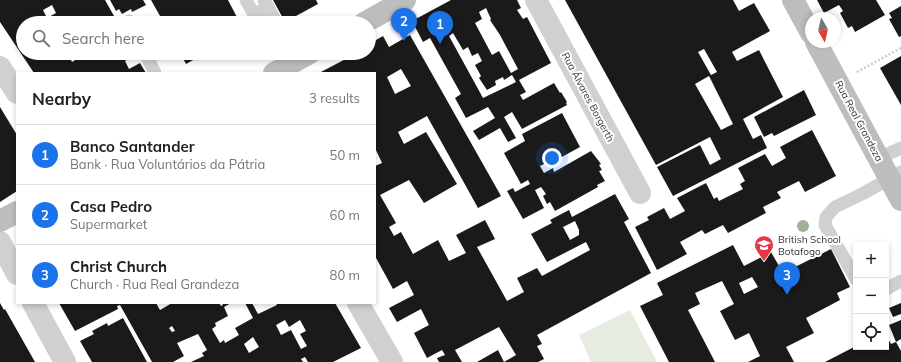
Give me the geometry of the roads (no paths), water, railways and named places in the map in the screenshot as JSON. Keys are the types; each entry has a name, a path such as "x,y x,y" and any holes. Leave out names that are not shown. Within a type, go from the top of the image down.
{"main road":[{"path":"376,16 405,0"},
{"path":"793,0 805,22"},
{"name":"Rua Real Grandeza","path":"819,48 879,158 895,175 901,200"},
{"path":"275,72 293,60"},
{"path":"0,221 16,213"}],"street":[{"name":"Rua Álvares Borgerth","path":"536,0 640,193"},
{"path":"0,67 16,91"},
{"path":"0,242 16,272"},
{"path":"34,304 65,362"},
{"path":"359,304 392,362"}],"lane":[{"path":"246,0 253,13 256,13 266,3 273,16"},
{"path":"148,60 154,72"},
{"path":"879,158 901,148"},
{"path":"855,278 825,225 826,216 835,207 864,193 895,175"},
{"path":"889,287 901,281"}],"place":[{"name":"Casa Pedro","path":"404,41"},
{"name":"Banco Santander","path":"440,44"},
{"name":"British School Botafogo","path":"764,262"},
{"name":"Christ Church","path":"787,295"}]}
